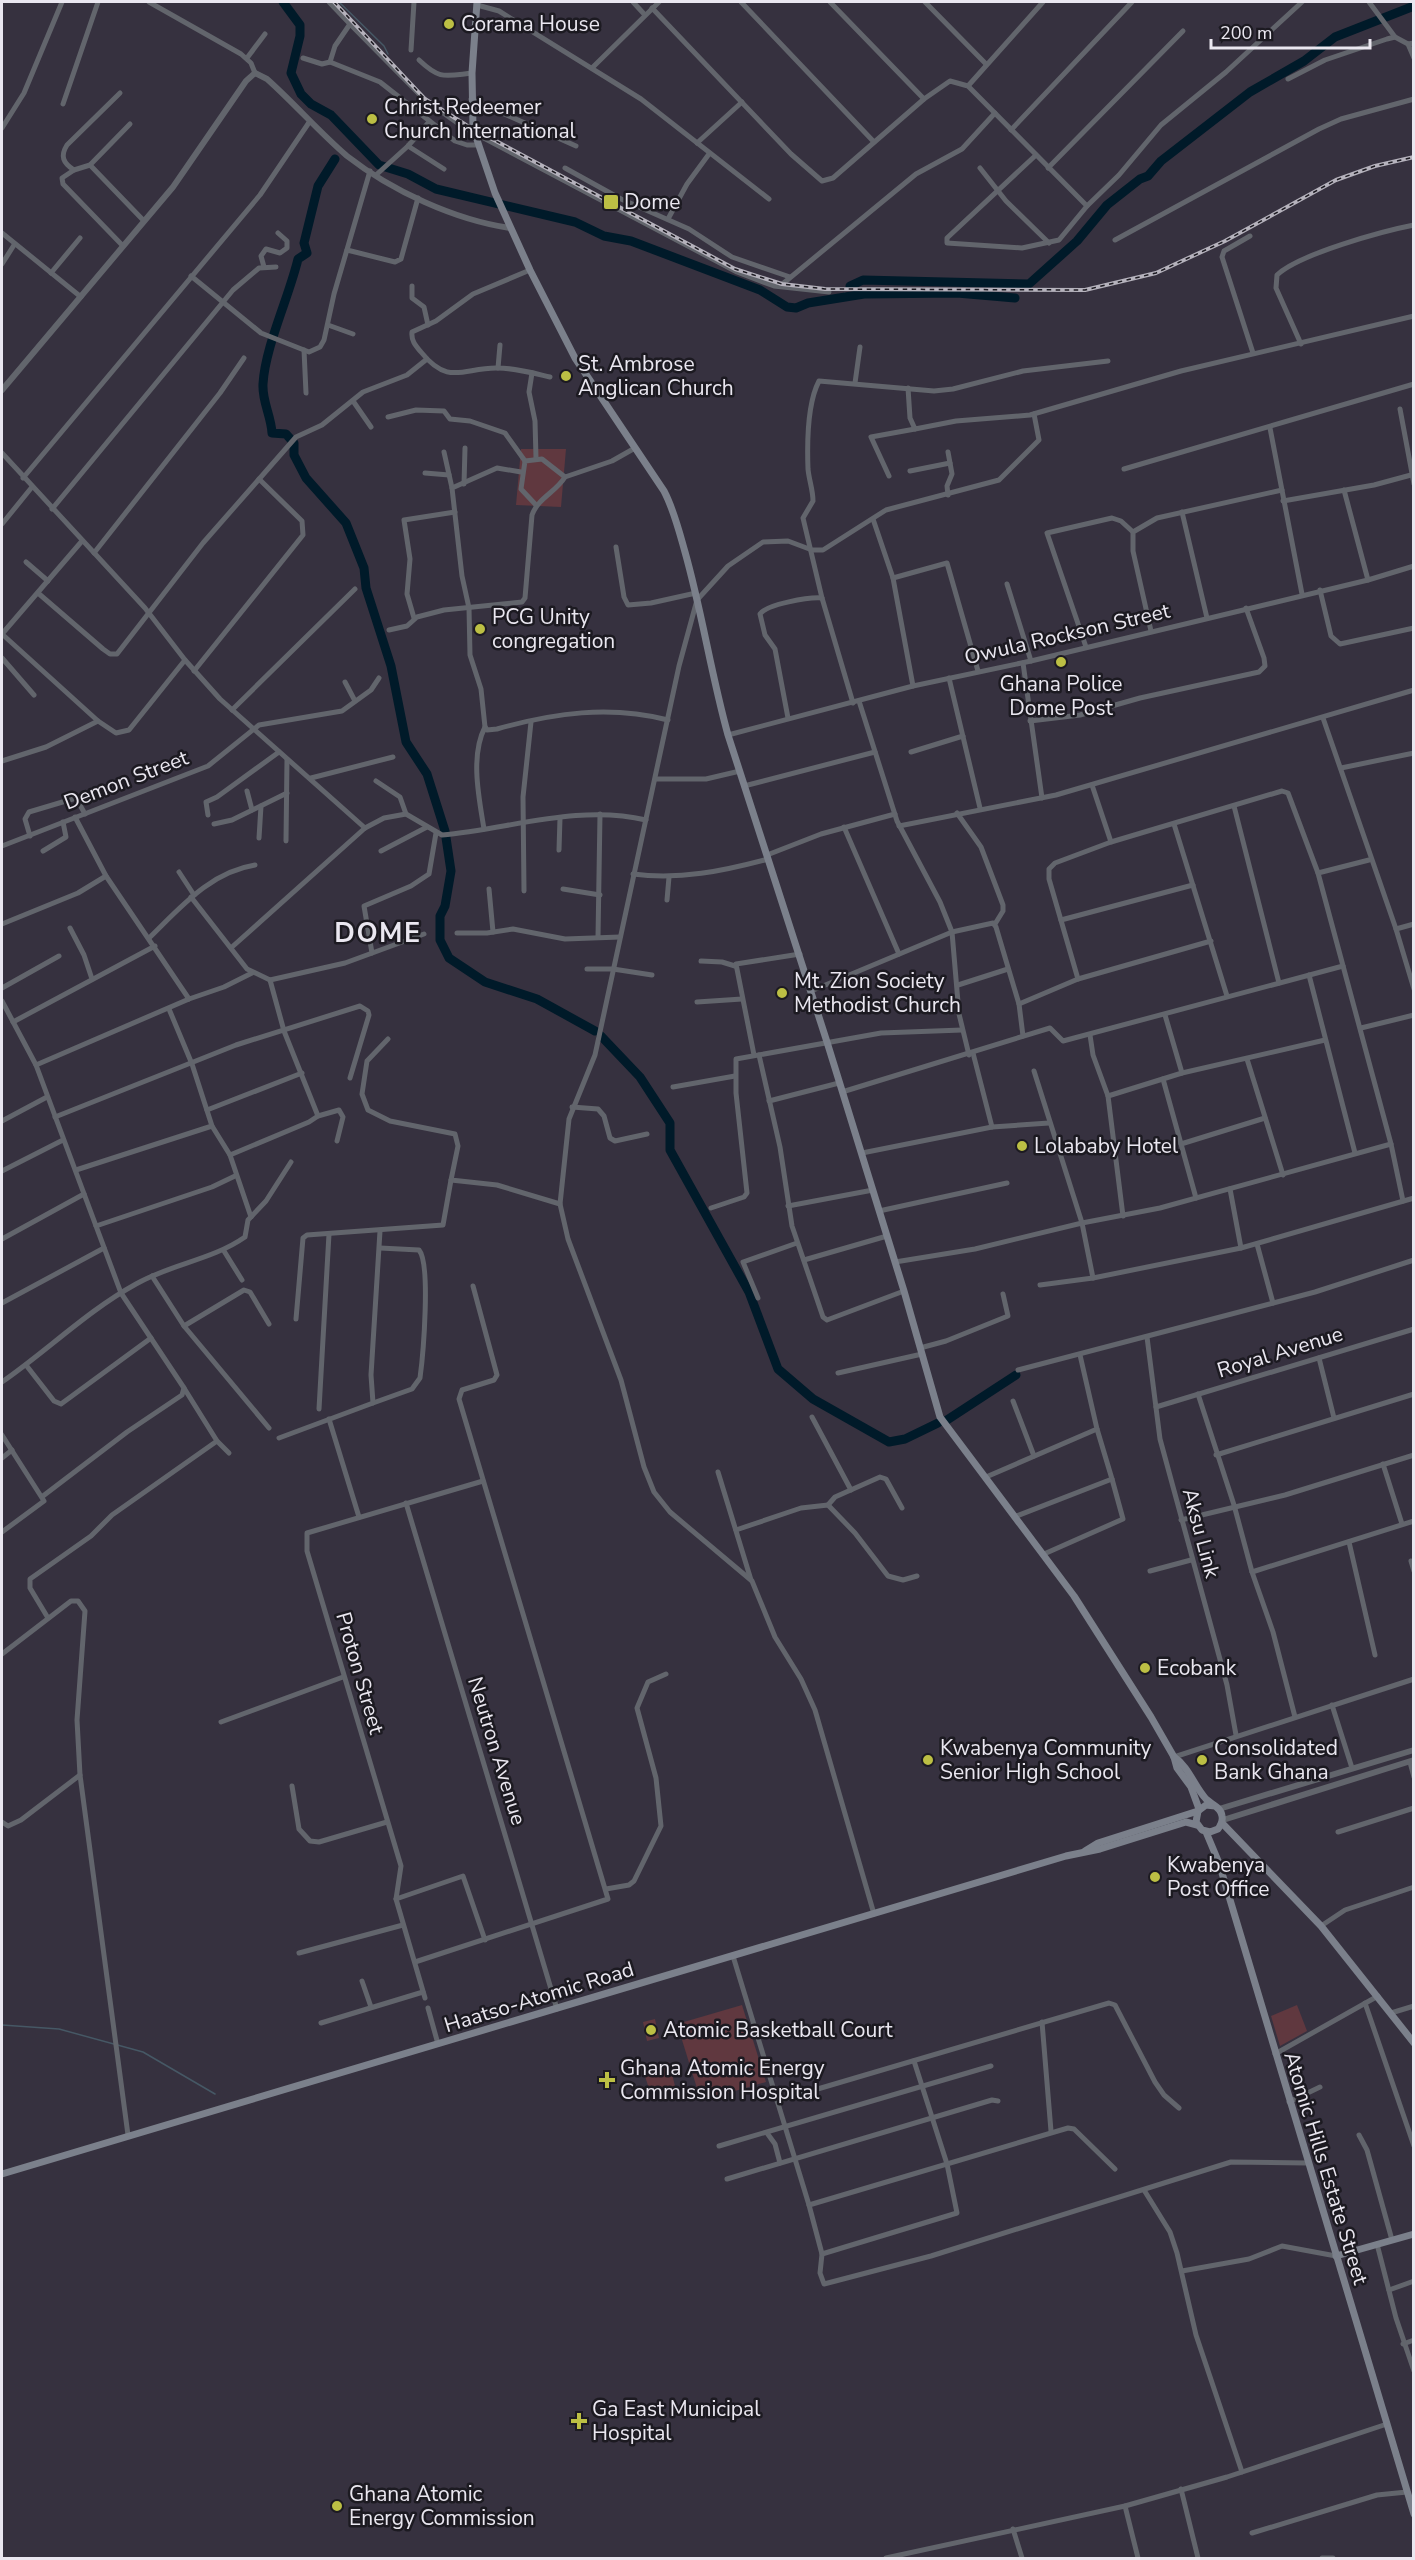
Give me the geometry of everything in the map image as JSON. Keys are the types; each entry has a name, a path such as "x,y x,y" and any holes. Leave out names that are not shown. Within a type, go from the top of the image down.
{"main road":[{"path":"477,3 471,99 474,132 478,145 510,228 574,357 668,499 697,596 728,735 828,1042 944,1425 1044,1554 1084,1612 1174,1757 1217,1807 1222,1821 1321,1926 1413,2043"},
{"path":"1174,1757 1177,1768 1191,1787 1198,1810 1197,1825"},
{"path":"1085,1851 1098,1843 1198,1810 1206,1805 1217,1807"},
{"path":"1085,1851 1100,1849 1186,1822 1197,1825 1206,1832 1216,1830 1222,1821"},
{"name":"Atomic Hills Estate Street","path":"1206,1832 1219,1863 1413,2514"},
{"name":"Haatso-Atomic Road","path":"2,2174 1085,1851"},
{"path":"1336,2256 1413,2234"}],"street":[{"path":"2,128 24,93 62,2"},
{"path":"63,104 98,2"},
{"path":"148,2 246,58 255,73 267,79 346,154 418,198 464,219 510,228"},
{"path":"329,2 425,100 463,127 710,258 765,283 829,292"},
{"path":"411,50 414,2"},
{"path":"633,2 645,15"},
{"path":"592,68 659,2"},
{"path":"741,2 874,142"},
{"path":"830,2 924,99"},
{"path":"925,2 986,64"},
{"path":"968,86 1043,2"},
{"path":"1011,130 1132,2"},
{"path":"1036,155 947,238 947,243 1022,248 1059,240 1087,206 1119,176 1161,125 1226,72 1302,2"},
{"path":"1369,2 1395,37 1411,43 1413,58"},
{"path":"477,3 499,11 592,68 675,124 709,154 769,199"},
{"path":"652,8 791,154 822,181 833,178 924,99 950,81 968,86 1087,206"},
{"path":"330,62 334,49 350,24"},
{"path":"1048,168 1183,31"},
{"path":"246,58 265,34"},
{"path":"1288,79 1324,60 1395,37"},
{"path":"303,58 322,64 330,62 380,82 455,141 467,145 478,145"},
{"path":"419,60 434,75 442,77 472,73"},
{"path":"2,390 194,160 246,81 255,73"},
{"path":"74,170 63,160 62,152 120,93"},
{"path":"471,99 576,146"},
{"path":"1115,240 1319,129 1341,119 1413,99"},
{"path":"697,143 742,102"},
{"path":"780,286 916,174 962,148 994,113"},
{"path":"23,478 260,195 310,121"},
{"path":"191,276 261,333 304,351 309,352 320,347 347,250 375,172 408,146 429,122"},
{"path":"123,246 63,184 62,178 74,170 90,165 130,124"},
{"path":"408,146 444,169"},
{"path":"668,219 687,184 709,154"},
{"path":"90,165 144,221"},
{"path":"564,168 621,199 705,238 732,257 790,277"},
{"path":"980,168 997,192 1049,243"},
{"path":"347,250 395,262 401,259 418,198"},
{"path":"1301,344 1276,288 1277,275 1283,269 1310,258 1389,230 1413,225"},
{"path":"2,233 81,297"},
{"path":"264,267 261,256 266,249 280,253 287,248 287,241 278,233"},
{"path":"1250,236 1224,251 1222,257 1253,354"},
{"path":"51,273 80,238"},
{"path":"2,264 14,244"},
{"path":"52,509 223,302 250,274 264,267 276,267"},
{"path":"530,270 473,294 411,334 414,343 439,370 456,374 498,368 550,377"},
{"path":"412,285 412,298 424,307 428,325"},
{"path":"890,476 871,437 956,421 1034,414 1253,354 1413,316"},
{"path":"328,324 353,334"},
{"path":"498,368 500,345"},
{"path":"855,383 860,347"},
{"path":"304,351 306,393"},
{"path":"94,553 220,393 244,358"},
{"path":"38,593 114,655 150,614 203,543 289,443 322,424 368,390 407,375 427,359"},
{"path":"992,1127 962,1030 952,932 934,888 899,826 822,598 809,550 803,518 813,501 808,470 808,443 817,383 822,380 953,390 1023,371 1108,361"},
{"path":"532,373 529,392 535,422 536,458"},
{"path":"1124,470 1413,384"},
{"path":"908,388 910,418 915,429"},
{"path":"353,401 371,426"},
{"path":"388,417 416,410 444,411 450,419 470,422 505,433 525,461"},
{"path":"1401,410 1413,484"},
{"path":"752,1581 670,1512 651,1487 618,1368 568,1239 560,1203 572,1107 595,1055 633,874 697,596 728,566 763,542 788,541 809,550 824,550 896,506 948,495 999,480 1039,440 1034,414"},
{"path":"1270,428 1302,594"},
{"path":"464,484 465,448"},
{"path":"389,630 407,626 414,618 444,610 524,601 536,505 560,486 565,477 612,461 635,448"},
{"path":"444,452 452,488 469,608 470,655 481,688 484,727 479,743 478,771 484,829"},
{"path":"948,452 952,474 947,486 948,495"},
{"path":"2,453 150,614 185,660 232,710 365,828"},
{"path":"525,461 536,458 548,461 565,477"},
{"path":"525,461 521,489 536,505"},
{"path":"910,471 950,463"},
{"path":"452,488 497,468 522,472"},
{"path":"425,473 449,475"},
{"path":"1283,501 1412,475"},
{"path":"194,670 303,535 302,521 259,479"},
{"path":"2,524 32,488"},
{"path":"1133,532 1157,518 1282,490"},
{"path":"1344,490 1368,579"},
{"path":"414,618 407,594 410,559 404,520 455,512"},
{"path":"1182,512 1207,618"},
{"path":"1086,647 1047,533 1112,518 1121,521 1133,532 1133,551 1151,631"},
{"path":"873,519 893,578 913,686"},
{"path":"82,541 2,634 111,731 126,733 185,660"},
{"path":"616,547 624,597 628,605 697,596"},
{"path":"26,562 48,581"},
{"path":"893,578 948,563 978,671"},
{"name":"Owula Rockson Street","path":"728,735 913,686 1023,663 1413,566"},
{"path":"1007,584 1031,661"},
{"path":"232,710 356,589"},
{"path":"1320,590 1331,636 1340,644 1413,628"},
{"path":"788,718 775,649 765,635 760,614 764,609 779,605 812,597 822,598"},
{"path":"1030,721 1080,716 1140,698 1259,672 1265,666 1264,658 1246,608"},
{"path":"2,658 34,695"},
{"path":"1023,663 1042,798"},
{"path":"252,729 268,723 342,711 371,690 379,678"},
{"path":"949,678 980,808"},
{"path":"345,682 354,701"},
{"path":"899,826 980,808 1042,798 1092,785 1413,690"},
{"path":"484,727 492,730 583,711 624,711 668,720"},
{"path":"1323,718 1369,860 1396,929 1413,989"},
{"path":"2,761 46,747 98,720"},
{"path":"524,891 523,822 531,722"},
{"name":"Demon Street","path":"2,846 208,766 224,755 252,729"},
{"path":"911,752 963,736"},
{"path":"208,815 206,802 208,799 217,797 279,752"},
{"path":"744,786 875,752"},
{"path":"1341,768 1413,753"},
{"path":"311,778 393,757"},
{"path":"286,841 287,759"},
{"path":"656,779 706,779 740,771"},
{"path":"376,781 400,797 406,814 439,834 455,834 523,822 600,814 646,819"},
{"path":"1092,785 1112,843"},
{"path":"247,791 252,810"},
{"path":"1078,979 1049,869 1055,863 1112,843 1282,791 1288,793 1318,873 1361,1028 1403,1201"},
{"path":"214,824 232,820 287,793"},
{"path":"30,836 25,819 29,812 76,798 85,814"},
{"path":"259,838 261,806"},
{"path":"1234,806 1279,983"},
{"path":"811,991 952,932 995,924 1004,910 1003,905 981,847 957,813"},
{"path":"232,947 365,828 384,818 406,814"},
{"path":"598,938 600,814"},
{"path":"633,874 669,877 716,872 767,857 844,827 895,814"},
{"path":"75,817 106,876 189,999"},
{"path":"559,850 560,818"},
{"path":"43,851 66,837 63,822"},
{"path":"1174,824 1227,996"},
{"path":"381,851 427,827"},
{"path":"844,827 899,954"},
{"path":"372,953 364,906 411,886 429,874 439,834"},
{"path":"1318,873 1369,860"},
{"path":"149,938 192,896 236,868 255,865"},
{"path":"179,872 192,896 252,973 270,981 372,953 423,934"},
{"path":"2,924 78,893 106,876"},
{"path":"667,900 669,877"},
{"path":"1061,920 1193,885"},
{"path":"489,889 493,932"},
{"path":"563,889 600,895"},
{"path":"995,924 1019,1004 1023,1036"},
{"path":"1396,929 1413,924"},
{"path":"70,928 82,950 92,979"},
{"path":"456,933 513,929 565,939 620,938"},
{"path":"1019,1004 1078,979 1211,941"},
{"path":"13,1022 155,946"},
{"path":"735,966 742,961 800,954"},
{"path":"2,988 59,957"},
{"path":"701,961 722,962 735,966"},
{"path":"735,966 780,1147 788,1206 797,1243 825,1319 904,1291"},
{"path":"842,1092 971,1054 1052,1027 1061,1041 1090,1035 1343,966"},
{"path":"587,969 613,969 652,975"},
{"path":"957,985 1008,969"},
{"path":"36,1065 189,999 224,987 252,973"},
{"path":"1309,975 1355,1153"},
{"path":"270,981 284,1031 318,1116"},
{"path":"697,1002 742,999"},
{"path":"2,1001 36,1065 121,1293 217,1441 229,1453"},
{"path":"55,1117 236,1045 360,1006 364,1007 369,1015 350,1078"},
{"path":"169,1009 192,1064 212,1126 230,1155 235,1176 251,1217"},
{"path":"1165,1015 1182,1073"},
{"path":"1361,1028 1413,1015"},
{"path":"711,1208 744,1197 747,1193 735,1076 736,1059 881,1034 962,1030"},
{"path":"1090,1035 1093,1055 1108,1096 1123,1216"},
{"path":"296,1319 303,1238 307,1235 442,1225 458,1146 455,1134 377,1117 364,1106 362,1094 367,1061 388,1039"},
{"path":"1108,1096 1182,1073 1325,1040"},
{"path":"1247,1059 1283,1175"},
{"path":"1034,1071 1082,1223 1093,1278"},
{"path":"207,1110 302,1074"},
{"path":"673,1087 735,1076"},
{"path":"1163,1078 1196,1198"},
{"path":"769,1101 839,1083"},
{"path":"2,1121 47,1097"},
{"path":"572,1107 598,1109 604,1116 610,1138 615,1141 647,1134"},
{"path":"230,1155 309,1122 318,1116 342,1111 337,1142"},
{"path":"1181,1144 1266,1118"},
{"path":"862,1153 992,1127 1049,1123"},
{"path":"76,1170 212,1126"},
{"path":"2,1171 63,1140"},
{"path":"895,1262 975,1249 1082,1223 1123,1216 1283,1175 1391,1144"},
{"path":"2,1382 63,1334 121,1293 152,1276 192,1260 224,1251 247,1235 251,1217 266,1202 291,1162"},
{"path":"96,1226 212,1187 235,1176"},
{"path":"451,1180 497,1185 560,1203"},
{"path":"879,1211 1007,1183"},
{"path":"1230,1189 1241,1248"},
{"path":"788,1206 873,1190"},
{"path":"2,1239 84,1194"},
{"path":"1040,1285 1093,1278 1241,1248 1413,1198"},
{"path":"373,1403 372,1351 380,1231"},
{"path":"319,1409 329,1234"},
{"path":"804,1260 887,1236"},
{"path":"758,1298 743,1262 797,1243"},
{"path":"1257,1244 1273,1303"},
{"path":"2,1303 104,1248"},
{"path":"279,1438 412,1389 420,1378 425,1286 424,1259 419,1250 380,1248"},
{"path":"224,1251 242,1280"},
{"path":"1018,1370 1273,1303 1413,1260"},
{"path":"152,1276 184,1326 269,1428"},
{"path":"415,1962 533,1926 605,1902 608,1899 459,1396 462,1390 494,1380 497,1375 472,1286"},
{"path":"184,1326 244,1290 250,1292 269,1324"},
{"path":"838,1373 921,1351 1005,1317 1009,1314 1003,1294"},
{"name":"Royal Avenue","path":"1156,1407 1413,1329"},
{"name":"Aksu Link","path":"1147,1337 1160,1439 1180,1520 1227,1685 1236,1735"},
{"path":"26,1365 54,1401 61,1404 151,1338"},
{"path":"1044,1554 1123,1519 1097,1429 1080,1355"},
{"path":"1319,1358 1334,1418"},
{"path":"43,1496 127,1432 182,1395 184,1388"},
{"path":"1198,1394 1234,1505 1252,1572 1273,1632 1295,1717"},
{"path":"1216,1455 1413,1394"},
{"path":"1013,1401 1035,1456"},
{"path":"812,1417 851,1490"},
{"path":"329,1419 359,1517"},
{"path":"986,1478 1097,1429"},
{"path":"2,1435 43,1496 43,1504 2,1532"},
{"path":"48,1618 30,1588 30,1579 91,1536 112,1515 217,1441"},
{"path":"2,1458 12,1450"},
{"path":"1180,1520 1234,1505 1285,1495 1413,1455"},
{"path":"1383,1464 1402,1524"},
{"path":"718,1472 752,1581 775,1638 801,1679 815,1710 874,1914"},
{"path":"736,1530 801,1508 828,1505 835,1497 880,1477 886,1479 902,1508"},
{"path":"1014,1517 1112,1479"},
{"name":"Proton Street","path":"371,2007 424,1995 396,1899 401,1866 343,1677 307,1551 306,1537 307,1533 483,1480"},
{"name":"Neutron Avenue","path":"406,1503 557,2008"},
{"path":"828,1505 855,1533 888,1576 903,1580 917,1576"},
{"path":"1252,1572 1413,1521"},
{"path":"1350,1542 1375,1655"},
{"path":"1149,1571 1191,1560"},
{"path":"1412,1561 1413,1571"},
{"path":"2,1654 70,1601 78,1601 85,1611 77,1720 80,1775 128,2135"},
{"path":"606,1888 629,1885 634,1881 659,1834 661,1816 658,1786 637,1708 648,1682 666,1674"},
{"path":"221,1722 343,1677"},
{"path":"1174,1757 1413,1679"},
{"path":"1332,1705 1352,1768"},
{"path":"1217,1807 1413,1750"},
{"path":"1222,1821 1412,1761 1413,1777"},
{"path":"2,1822 8,1826 21,1820 80,1775"},
{"path":"292,1786 300,1829 310,1841 319,1842 387,1822"},
{"path":"1338,1832 1413,1808"},
{"path":"396,1899 463,1876 485,1940"},
{"path":"1321,1926 1345,1910 1413,1887"},
{"path":"298,1953 403,1925"},
{"path":"733,1956 809,2205 822,2254 821,2282 827,2285 1231,2162 1307,2163"},
{"path":"321,2023 371,2007 362,1981"},
{"path":"1275,2054 1378,1996"},
{"path":"777,2101 1113,2003 1155,2082 1164,2095 1179,2108"},
{"path":"1365,2004 1407,2122 1413,2146"},
{"path":"1391,2013 1413,2006"},
{"path":"428,2008 438,2044"},
{"path":"1042,2022 1051,2131"},
{"path":"822,2254 954,2216 958,2208 948,2164 914,2061"},
{"path":"719,2146 991,2066"},
{"path":"1289,2102 1320,2087"},
{"path":"727,2179 992,2100 998,2101"},
{"path":"1407,2122 1413,2120"},
{"path":"809,2205 1051,2131 1074,2129 1115,2169"},
{"path":"767,2133 775,2144 780,2163"},
{"path":"1359,2135 1367,2150 1392,2240"},
{"path":"1144,2190 1170,2232 1182,2271 1196,2335 1242,2472"},
{"path":"1377,2244 1403,2344 1413,2371"},
{"path":"1182,2271 1248,2259 1282,2246 1336,2256"},
{"path":"1389,2290 1413,2281"},
{"path":"1403,2344 1413,2340"},
{"path":"886,2559 1125,2506 1242,2472 1388,2424"},
{"path":"1181,2489 1198,2559"},
{"path":"1252,2533 1377,2495 1407,2492"},
{"path":"1125,2506 1138,2559"},
{"path":"1013,2529 1022,2559"},
{"path":"1322,2559 1333,2559"}],"shaded area":[{"path":"521,449 566,449 561,507 516,505"},
{"path":"742,2005 766,2082 701,2101 677,2024"},
{"path":"1297,2005 1307,2031 1280,2046 1271,2016"},
{"name":"Atomic Basketball Court","path":"655,2019 659,2038 647,2041 643,2022"},
{"path":"669,2062 676,2090 652,2098 643,2070"}],"waterway":[{"path":"283,2 300,25 300,36 291,73 301,94 311,104 331,115 379,165 408,174 436,189 575,222 604,236 631,241 760,290 787,307 796,308 808,303 864,294 957,293 1015,298"},
{"path":"339,2 384,46 388,54"},
{"path":"850,286 863,280 1029,284 1077,241 1107,205 1140,179 1148,176 1161,161 1250,92 1304,61 1335,37 1414,6"},
{"path":"335,159 318,186 304,243 307,253 298,259 268,354 263,391 272,433 286,434 294,443 294,455 306,478 346,523 364,568 366,588 391,666 406,742 427,774 445,831 451,871 445,906 440,916 440,940 449,958 485,982 537,999 595,1031"},
{"path":"845,293 847,297"},
{"path":"601,1036 640,1077 670,1123 670,1150 749,1292 778,1369 813,1399 889,1442 905,1439 938,1423"},
{"path":"947,1420 1016,1375"},
{"path":"2,2025 59,2029 143,2052 215,2094"}],"railway":[{"path":"334,2 425,99 466,125 735,269 782,284 825,289 1085,290 1156,273 1225,241 1336,180 1375,166 1414,157"}],"place":[{"name":"Corama House","path":"449,24"},
{"name":"Christ Redeemer Church International","path":"372,119"},
{"name":"Dome","path":"611,202"},
{"name":"St. Ambrose Anglican Church","path":"566,376"},
{"name":"PCG Unity congregation","path":"480,629"},
{"name":"Ghana Police Dome Post","path":"1061,662"},
{"name":"Mt. Zion Society Methodist Church","path":"782,993"},
{"name":"Lolababy Hotel","path":"1022,1146"},
{"name":"Ecobank","path":"1145,1668"},
{"name":"Kwabenya Community Senior High School","path":"928,1760"},
{"name":"Consolidated Bank Ghana","path":"1202,1760"},
{"name":"Kwabenya Post Office","path":"1155,1877"},
{"name":"Atomic Basketball Court","path":"651,2030"},
{"name":"Ghana Atomic Energy Commission Hospital","path":"607,2080"},
{"name":"Ga East Municipal Hospital","path":"579,2421"},
{"name":"Ghana Atomic Energy Commission","path":"337,2506"}],"district":[{"name":"DOME","path":"378,933"}]}
